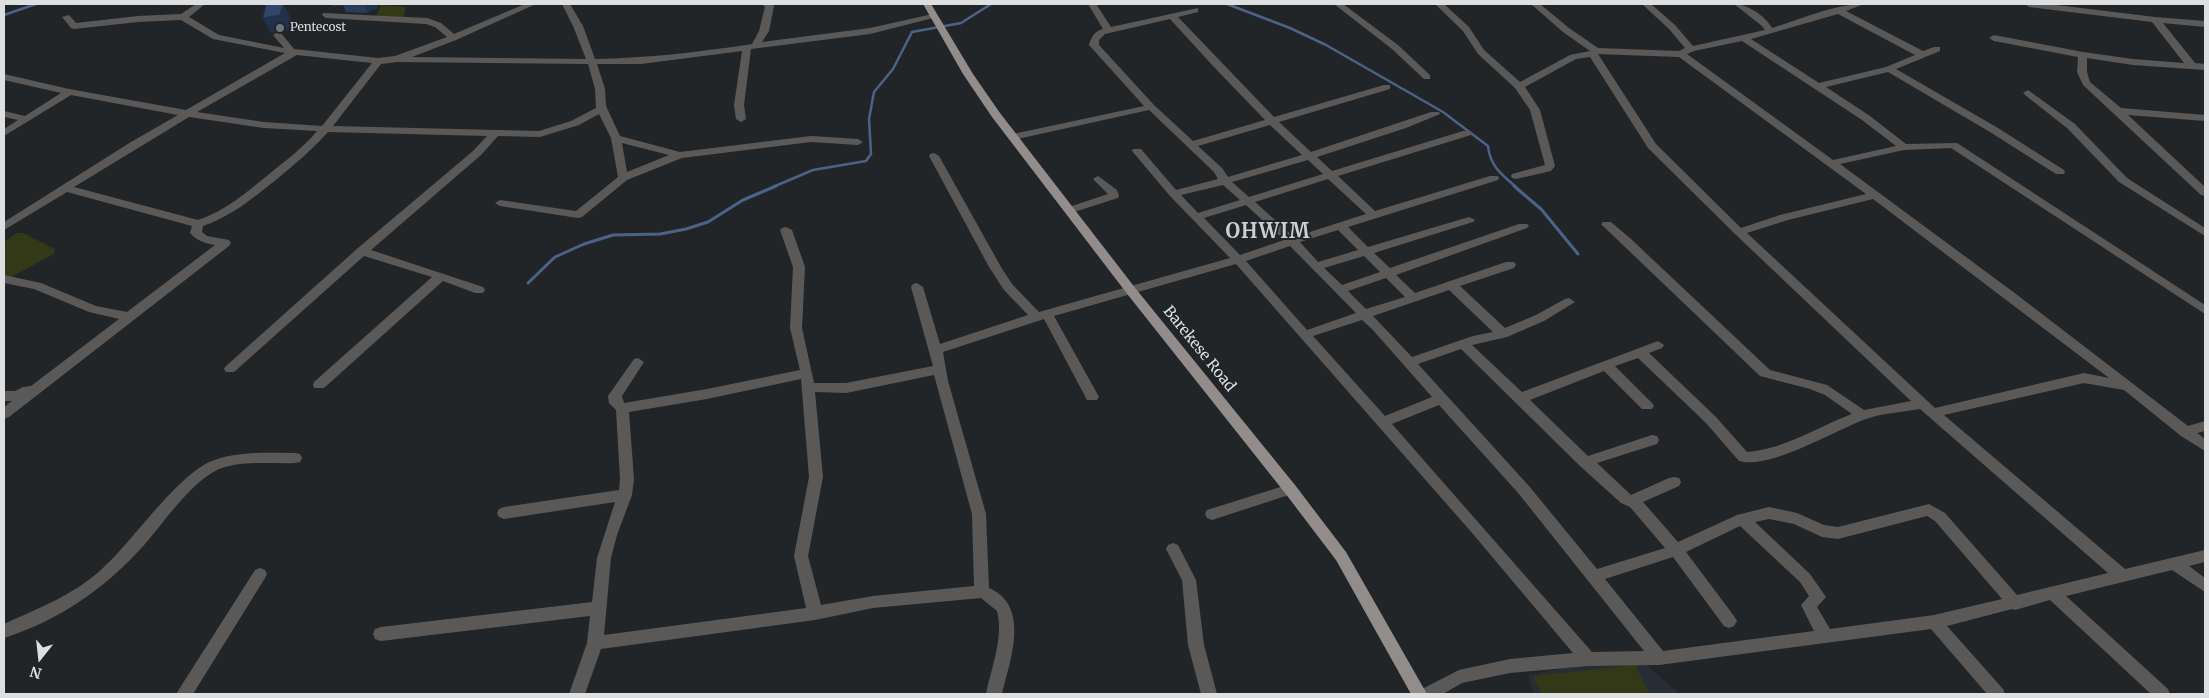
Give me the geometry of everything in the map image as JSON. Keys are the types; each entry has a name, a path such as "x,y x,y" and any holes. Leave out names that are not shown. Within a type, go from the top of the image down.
{"main road":[{"name":"Barekese Road","path":"927,4 968,74 1013,138 1341,556 1419,694"}],"street":[{"path":"66,17 74,26 138,19 183,17 201,4"},
{"path":"397,59 453,38 532,4"},
{"path":"566,4 578,26 592,62 600,89 603,108 616,138 623,178"},
{"path":"741,119 740,106 751,47 764,31 770,6 766,4"},
{"path":"1092,4 1109,31"},
{"path":"1338,4 1395,46 1427,77"},
{"path":"1439,4 1466,28 1481,52 1519,86 1536,110 1544,149 1550,166 1547,169 1516,176"},
{"path":"1535,4 1595,52 1652,146 1739,232 1928,409 2123,577"},
{"path":"1646,4 1672,27 1686,52 1718,84 1991,280 2205,446"},
{"path":"1738,4 1765,24 1770,32"},
{"path":"1519,86 1573,57 1595,52 1686,52 1727,40 1770,32 1860,4"},
{"path":"2029,4 2155,20 2205,24"},
{"path":"1195,10 1102,32 1095,39 1094,45 1151,107 1218,170 1225,181 1292,241 1316,268 1364,314 1524,490 1659,658"},
{"path":"1837,10 1920,54"},
{"path":"326,15 427,22 438,25 453,38"},
{"path":"1172,15 1216,64 1273,122 1374,216"},
{"path":"183,17 216,37 292,51 378,61 397,59 592,62 698,55 870,31 938,24"},
{"path":"2155,20 2191,65"},
{"path":"278,36 292,51"},
{"path":"1744,38 1866,118 1904,147"},
{"path":"1994,38 2132,62 2205,67"},
{"path":"1818,86 1889,69 1920,54 1937,49"},
{"path":"4,227 64,188 292,51"},
{"path":"2083,55 2082,72 2086,83 2205,193"},
{"path":"64,188 137,206 198,224 218,217 235,207 308,147 326,128 378,61"},
{"path":"1889,69 1994,130 2060,172"},
{"path":"4,77 69,92 189,114 264,125 540,134 576,123 603,108"},
{"path":"1190,145 1387,87"},
{"path":"4,133 69,92"},
{"path":"2028,93 2071,126 2124,180 2205,232"},
{"path":"1013,138 1151,107"},
{"path":"2118,111 2203,120"},
{"path":"4,114 26,119"},
{"path":"1174,194 1225,181 1365,139 1435,114"},
{"path":"1196,217 1467,133"},
{"path":"230,370 362,251 477,153 494,134"},
{"path":"616,138 680,155"},
{"path":"500,203 578,215 623,178 680,155 811,139 858,142"},
{"path":"1832,164 1904,147 1953,145 2205,310"},
{"path":"1137,151 1174,194 1238,260 1478,530 1588,660"},
{"path":"934,156 1008,287 1042,316 1092,397"},
{"path":"936,350 1042,316 1132,292 1238,260 1292,241 1494,178"},
{"path":"1070,210 1114,196 1113,192 1098,179"},
{"path":"1739,232 1784,217 1874,195"},
{"path":"1316,268 1365,251 1469,220"},
{"path":"4,414 226,243 200,237 196,233 198,224"},
{"path":"1607,224 1655,266 1705,317 1765,373 1774,377 1809,383 1829,392 1862,415"},
{"path":"1340,290 1523,226"},
{"path":"1341,227 1413,298"},
{"path":"786,230 798,267 796,328 807,372 816,477 801,556 815,613"},
{"path":"362,251 479,290"},
{"path":"1304,336 1510,265"},
{"path":"319,385 441,276"},
{"path":"4,279 38,286 93,309 129,317"},
{"path":"1451,285 1504,334"},
{"path":"917,287 936,350 979,514 982,592"},
{"path":"1409,363 1463,344 1504,334 1540,318 1569,302"},
{"path":"1463,344 1521,398 1585,462 1626,499 1635,503 1676,550 1729,620"},
{"path":"1521,398 1658,345"},
{"path":"1640,352 1711,420 1744,457 1777,451 1862,415 1928,409 2084,378 2130,386"},
{"path":"576,694 595,643 604,558 610,535 625,495 626,478 622,408 616,403 616,396 638,362"},
{"path":"1606,365 1647,406"},
{"path":"808,387 846,388 940,369"},
{"path":"622,408 680,399 807,372"},
{"path":"4,396 17,396 50,379"},
{"path":"1382,423 1440,399"},
{"path":"2186,432 2205,426"},
{"path":"1585,462 1652,440"},
{"path":"4,631 48,614 78,597 101,579 185,489 206,470 217,464 295,458"},
{"path":"1635,503 1636,499 1674,482"},
{"path":"1212,514 1290,489"},
{"path":"504,513 625,495"},
{"path":"1592,577 1676,550 1742,519 1769,513 1797,520 1822,531 1838,533 1879,521 1930,510 1940,517 2015,604"},
{"path":"1742,519 1805,578 1818,597 1810,605 1810,610 1826,636"},
{"path":"1173,550 1189,580 1196,645 1209,694"},
{"path":"1428,694 1459,677 1510,666 1588,660 1659,658 1934,622 2015,604 2205,556"},
{"path":"2176,564 2205,586"},
{"path":"184,694 260,574"},
{"path":"595,643 815,613 872,602 982,592 994,596 1006,615 1005,635 994,694"},
{"path":"2053,594 2162,694"},
{"path":"381,634 598,608"},
{"path":"1934,622 1997,694"}],"shaded area":[{"path":"1647,665 1679,694 1534,694 1528,675 1574,666"}],"green space":[{"path":"381,5 406,7 403,19 376,16"},
{"path":"17,233 23,233 55,249 54,254 11,277 4,275 4,242"},
{"path":"1635,665 1650,694 1542,694 1533,676"}],"building":[{"path":"283,4 280,15 263,18 266,5"}],"waterway":[{"path":"4,15 36,4"},
{"path":"773,187 813,170 866,161 871,154 869,119 874,92 893,69 912,32 961,23 991,4"},
{"path":"1227,4 1290,28 1326,45 1443,112 1488,146 1494,164 1501,174 1516,187"},
{"path":"528,283 555,257 584,244 613,235 660,234 686,229 708,222 743,200 776,186"},
{"path":"1514,186 1541,209 1578,254"}],"place":[{"name":"Pentecost","path":"280,28"}],"district":[{"name":"OHWIM","path":"1268,232"}]}
